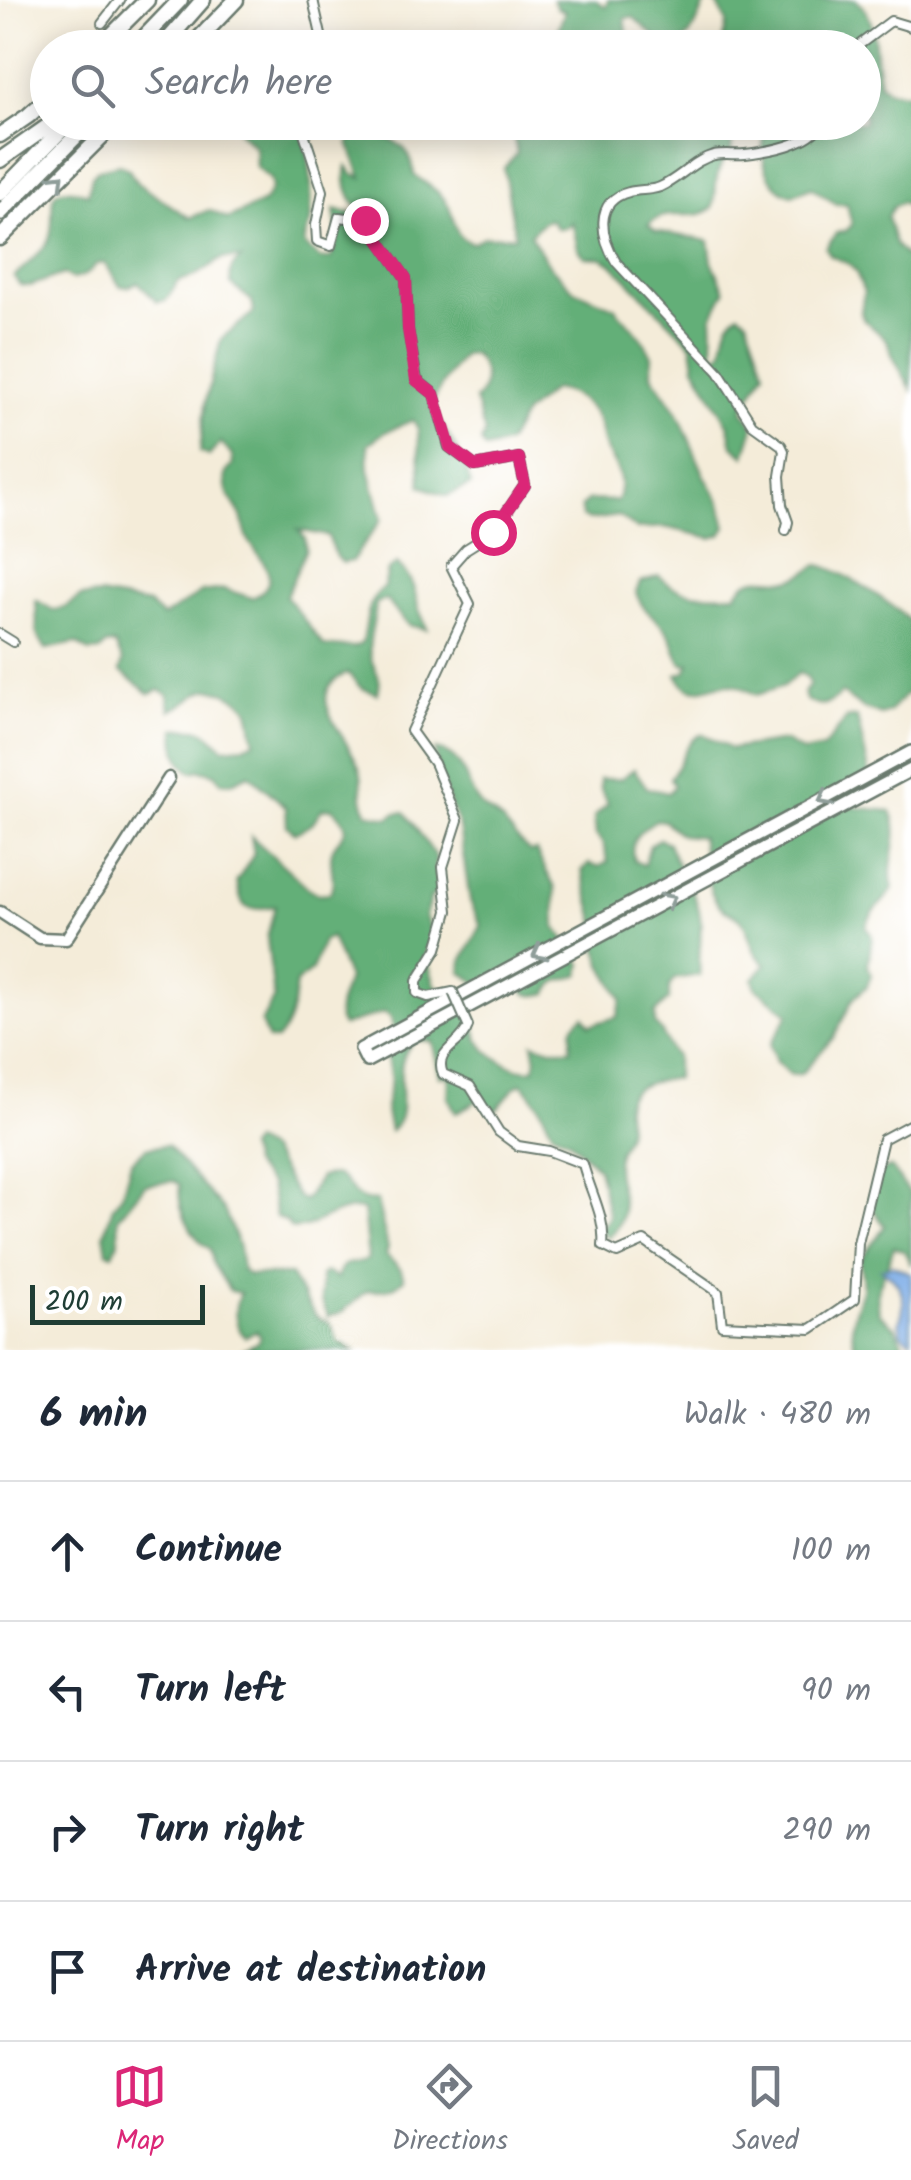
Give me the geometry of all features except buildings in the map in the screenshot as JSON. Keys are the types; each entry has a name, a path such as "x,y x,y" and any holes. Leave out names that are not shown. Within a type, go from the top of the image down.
{"highway":[{"path":"117,30 148,0"},
{"path":"151,30 180,0"},
{"path":"160,30 188,0"},
{"path":"177,30 203,0"},
{"path":"207,30 236,0"},
{"path":"0,138 30,114"},
{"path":"0,160 30,139"},
{"path":"0,193 52,140"},
{"path":"0,214 72,140"},
{"path":"0,238 98,140"}],"main road":[{"path":"911,752 360,1049 367,1061 911,770"}],"street":[{"path":"102,23 120,0"},
{"path":"313,0 320,30"},
{"path":"876,30 885,23 898,21 911,27"},
{"path":"306,140 323,191 316,241 331,246 339,216 365,220 406,278 416,380 434,394 450,447 475,466 519,458 525,485 493,532 466,549 451,566 470,604 412,731 434,763 458,820 443,867 448,911 437,949 417,981 417,993 428,998 453,992 468,1026 442,1056 439,1065 443,1074 470,1086 499,1132 518,1146 550,1151 583,1164 591,1196 605,1224 603,1246 617,1253 644,1240 718,1292 722,1325 811,1329 855,1299 858,1242 883,1139 911,1124"},
{"path":"786,530 781,444 752,424 719,372 616,262 602,220 608,205 623,194 656,188 713,156 747,154 804,140"},
{"path":"0,634 13,642"},
{"path":"0,912 40,938 66,939 169,778"}],"green space":[{"path":"553,0 595,0 606,7 608,0 856,0 869,17 872,30 725,30 727,22 717,4 707,1 693,30 648,30 633,17 625,18 627,30 558,30 565,11 557,8"},
{"path":"881,84 888,90 911,94 911,209 902,202 887,217 895,245 911,261 911,389 887,340 864,320 864,292 856,272 831,256 826,248 836,233 852,225 847,204 836,204 811,187 792,195 777,186 764,162 763,143 881,140"},
{"path":"248,140 304,140 311,181 311,220 305,246 321,259 331,258 338,240 334,210 359,215 372,229 346,183 347,166 362,178 350,140 391,140 398,144 406,151 414,175 444,199 461,237 473,243 483,237 515,236 504,168 517,153 514,140 732,140 731,152 718,172 713,208 697,215 664,216 648,225 656,231 709,241 712,261 725,291 712,317 714,356 722,353 728,326 739,313 747,319 765,371 743,409 754,427 745,456 733,446 729,426 695,366 692,345 612,264 603,258 585,257 578,249 572,222 566,228 556,228 552,220 544,221 530,235 549,265 574,290 614,307 642,338 652,356 652,375 677,411 720,503 726,527 721,535 712,538 664,527 637,529 619,516 590,520 582,517 581,507 588,500 617,501 620,480 593,412 569,394 553,389 523,415 507,444 485,449 475,400 483,389 484,377 473,354 463,355 431,408 459,454 471,485 447,496 421,486 418,429 413,420 368,444 369,469 382,519 352,561 343,563 336,557 328,536 298,530 305,538 306,549 286,596 324,646 354,647 362,643 370,605 384,588 388,570 397,564 412,583 427,629 408,625 386,600 376,603 369,648 379,678 377,694 361,688 348,673 333,682 327,693 327,706 357,761 368,813 388,818 405,812 436,857 440,889 431,897 425,916 434,937 425,954 435,985 473,1012 478,1038 486,1050 521,1069 534,1069 533,1043 551,1049 571,1049 571,1034 579,1019 584,1016 590,1025 617,1017 622,999 602,965 596,942 598,931 582,871 589,864 598,867 608,862 596,835 594,817 608,804 600,779 620,779 634,769 647,788 668,793 674,786 670,778 687,748 703,734 731,749 784,741 803,752 823,748 847,718 857,717 871,780 856,793 851,807 891,811 896,831 893,888 866,927 872,936 867,986 853,999 834,1037 801,1074 791,1075 776,1062 770,1045 789,1014 756,988 753,979 766,964 756,954 742,921 716,902 701,837 681,835 664,821 656,820 636,837 634,861 644,865 650,845 659,839 668,843 693,893 700,918 700,975 674,979 669,999 655,1013 655,1025 676,1056 676,1078 646,1084 628,1097 627,1132 616,1168 622,1217 608,1238 600,1229 609,1217 598,1168 569,1140 552,1131 522,1083 496,1110 488,1108 482,1098 456,1113 448,1097 449,1076 440,1076 432,1041 415,1040 402,1063 401,1113 390,1131 385,1107 391,1080 386,1052 395,1037 391,1018 385,1012 342,1026 338,1009 348,979 331,937 323,941 312,970 296,983 291,1013 282,1034 277,1040 268,1040 261,1023 274,998 267,938 275,906 252,909 241,899 237,881 254,854 251,836 309,889 318,894 330,893 332,851 344,833 345,823 332,808 322,809 311,825 295,833 287,826 286,807 249,774 230,783 221,782 216,774 192,772 183,764 176,748 175,729 202,730 223,748 255,741 248,709 235,698 205,690 170,710 168,695 160,690 150,694 120,671 123,661 115,645 107,644 100,651 90,652 76,643 46,649 37,635 36,600 53,610 80,597 100,595 148,604 163,617 202,592 224,589 252,598 267,585 269,577 227,492 225,480 233,465 232,456 221,442 209,456 200,452 205,404 221,339 254,312 252,301 231,284 232,269 241,259 223,258 179,281 166,300 157,302 138,282 120,286 105,263 96,264 88,273 72,279 63,274 30,286 20,285 14,277 48,241 55,194 71,190 88,194 92,176 98,170 119,164 129,170 137,183 190,218 209,210 228,219 264,202 272,188 270,179 256,167 255,147"},
{"path":"818,565 867,589 911,622 911,689 889,712 881,715 862,708 842,693 826,704 806,700 804,693 810,684 799,673 784,686 757,695 730,684 700,690 688,687 677,674 686,672 690,663 683,664 668,633 636,592 640,582 659,576 685,591 736,594 747,582 792,579"},
{"path":"435,750 458,763 480,805 503,822 530,852 536,851 555,888 556,927 582,964 580,974 558,982 548,993 528,994 513,979 477,983 461,972 462,961 481,926 470,901 459,827 438,771"},
{"path":"253,1142 270,1151 298,1198 305,1200 320,1177 329,1175 341,1177 361,1198 377,1201 388,1248 386,1255 404,1279 391,1288 367,1291 341,1313 328,1317 321,1299 321,1276 325,1272 337,1278 346,1265 368,1259 363,1210 343,1211 306,1227 290,1228 276,1217 270,1185 252,1165 248,1148"},
{"path":"167,1145 225,1212 239,1247 242,1270 248,1275 290,1275 316,1317 330,1323 337,1340 354,1350 242,1350 257,1343 260,1337 257,1331 245,1337 239,1328 236,1311 240,1293 230,1291 213,1264 210,1249 191,1229 180,1202 180,1185 174,1181 145,1185 118,1218 119,1241 113,1254 107,1252 104,1234 131,1162 146,1148"},
{"path":"890,1167 911,1195 911,1265 904,1251 894,1247 877,1292 879,1313 896,1328 906,1350 857,1350 852,1328 862,1289 860,1260 885,1226 870,1205 879,1171"}],"water":[{"path":"892,1265 911,1273 911,1341 902,1334 899,1322 901,1292 894,1279 881,1269"}],"route":[{"path":"365,220 406,278 416,380 434,394 450,447 475,466 519,458 525,485 493,532"}]}
